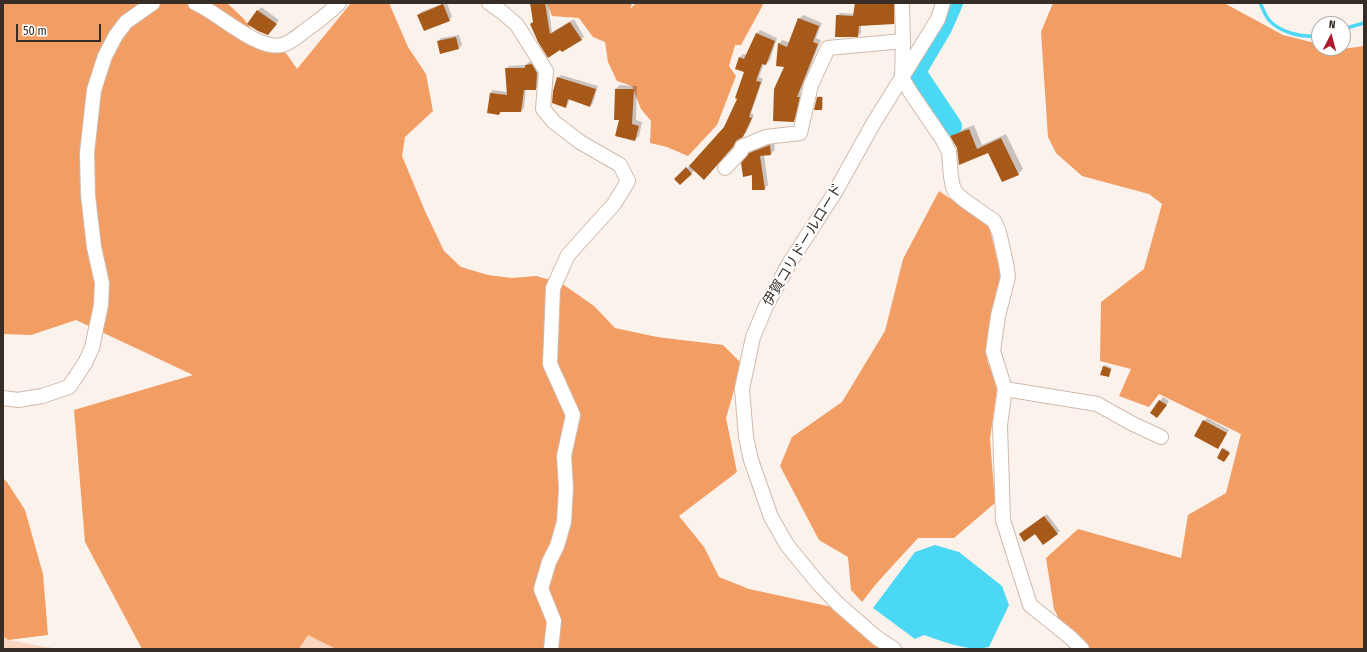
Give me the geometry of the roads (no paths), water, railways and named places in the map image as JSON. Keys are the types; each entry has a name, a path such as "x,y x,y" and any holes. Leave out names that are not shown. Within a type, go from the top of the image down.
{"street":[{"path":"3,398 18,400 42,396 69,387 85,363 92,348 101,305 102,283 94,247 88,195 87,153 94,90 105,56 116,35 126,22 153,3"},
{"path":"196,3 258,42 271,46 283,45 291,41 327,15 339,3"},
{"path":"489,3 517,25 546,71 543,109 554,122 580,142 620,165 628,181 614,204 568,256 553,288 550,364 572,414 564,456 566,488 564,522 541,589 554,622 551,649"},
{"path":"902,3 902,78 944,140 949,152 953,187 956,193 994,221 999,232 1006,263 1008,277 998,316 993,351 1005,389 1000,425 1001,489 1003,520 1013,556 1030,605 1071,638 1082,649"},
{"name":"伊賀コリドールロード","path":"894,649 877,638 838,604 818,583 787,545 771,517 751,460 746,437 742,389 753,338 767,304 790,262 834,194 873,124 938,19 943,3"},
{"path":"725,168 741,151 742,147 766,137 800,133 810,86 828,48 903,41"},
{"path":"1005,389 1096,404 1132,424 1161,437"}],"water":[{"path":"935,545 959,552 1002,586 1009,605 989,647 964,647 924,635 915,639 873,608 915,552"}],"waterway":[{"path":"952,126 916,72 942,28 953,3"},
{"path":"1260,3 1268,18 1279,28 1292,34 1311,36"},
{"path":"1351,27 1364,23"}]}
